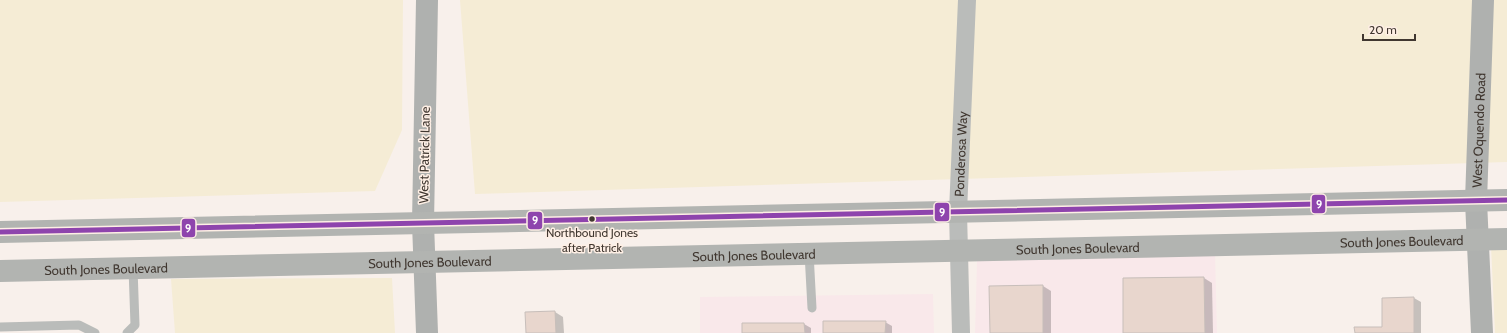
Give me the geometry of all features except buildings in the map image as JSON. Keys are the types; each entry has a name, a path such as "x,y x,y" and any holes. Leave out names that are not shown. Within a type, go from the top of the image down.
{"main road":[{"path":"0,232 1507,200"},
{"name":"South Jones Boulevard","path":"0,270 1507,239"}],"street":[{"name":"West Patrick Lane","path":"427,0 423,223 427,333"},
{"name":"Ponderosa Way","path":"961,333 958,212 967,0"},
{"name":"West Oquendo Road","path":"1482,333 1476,201 1483,0"}],"lane":[{"path":"809,253 812,308"},
{"path":"127,333 135,324 133,268"},
{"path":"0,327 79,325 95,333"}],"shaded area":[{"path":"1215,251 1217,333 975,333 977,261"},
{"path":"933,294 934,333 700,333 700,297"}],"sand":[{"path":"0,0 403,0 402,130 375,191 0,202"},
{"path":"460,0 1507,0 1507,162 475,194"},
{"path":"1491,246 1507,246 1507,333 1495,333"},
{"path":"392,278 395,333 175,333 171,279"}],"transit line":[{"name":"9","path":"0,232 1507,200"}],"place":[{"name":"Northbound Jones after Patrick","path":"592,219"}]}
